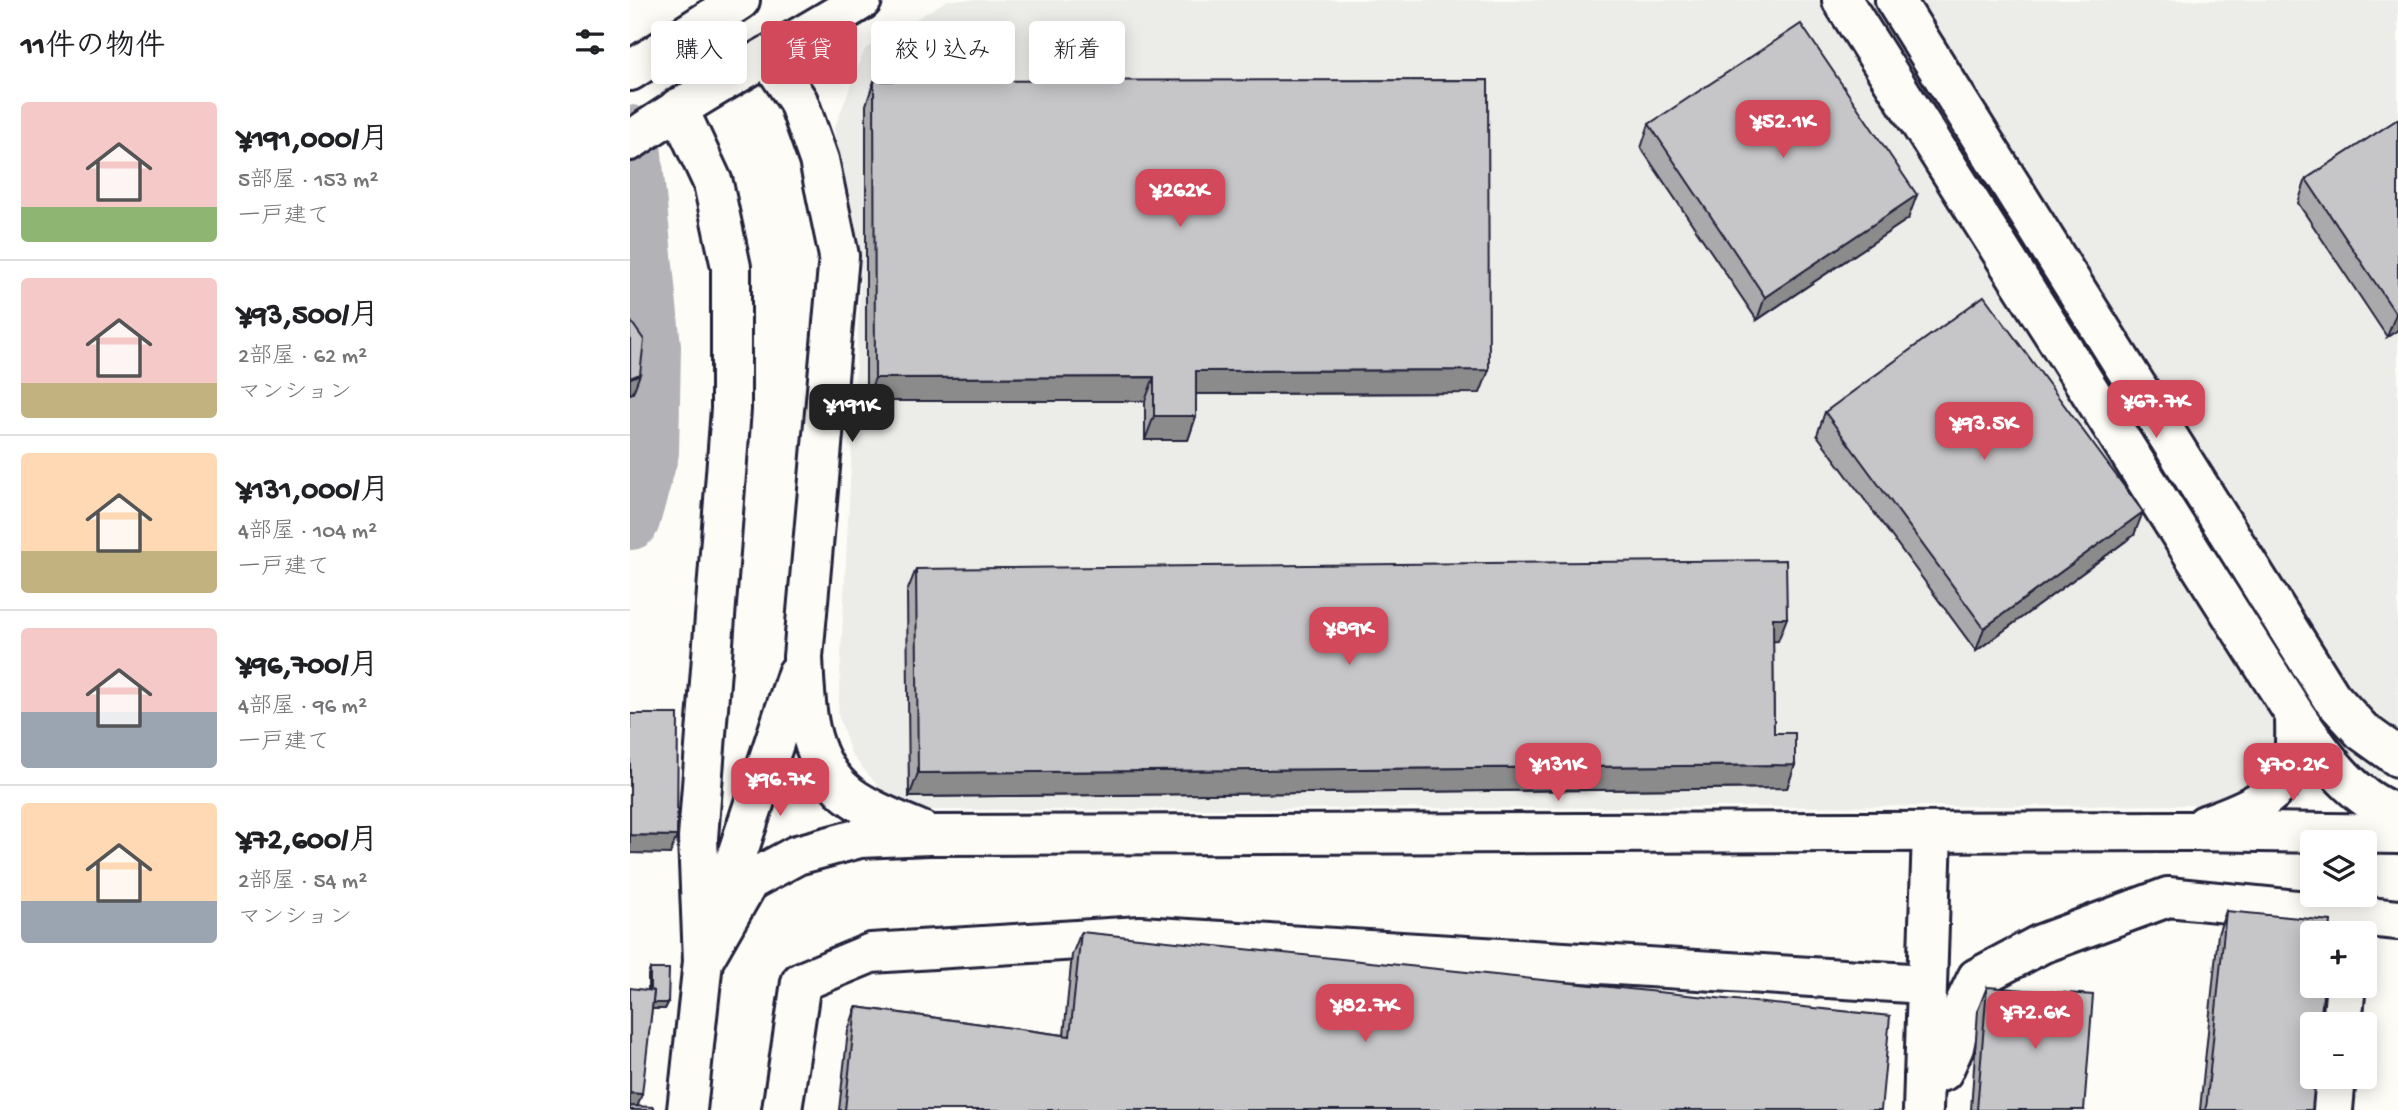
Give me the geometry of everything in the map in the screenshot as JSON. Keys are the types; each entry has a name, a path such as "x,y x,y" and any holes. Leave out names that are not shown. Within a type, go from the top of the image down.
{"street":[{"path":"643,62 740,0"},
{"path":"828,21 862,0"},
{"path":"1842,0 2295,715 2327,760 2355,790 2398,814"},
{"path":"1895,0 2331,697 2362,731 2398,757"},
{"path":"630,141 671,113 761,62"},
{"path":"787,84 798,100 819,160 839,256 803,657 806,713 818,758 842,790 929,835"},
{"path":"671,113 713,183 731,267 731,409 698,838 703,961 687,1110"},
{"path":"703,961 803,657"},
{"path":"2186,831 2242,812 2281,786 2294,755 2295,715"},
{"path":"703,961 749,881 797,855 860,838 929,835 2186,831 2398,834"},
{"path":"1924,1093 1932,832"},
{"path":"1924,1093 1943,1071 1954,1047 1962,1009 1978,978 2041,944 2168,897 2332,921"},
{"path":"2377,922 2398,920"},
{"path":"782,1110 801,982 871,953 1140,936 1926,984"},
{"path":"2333,1110 2335,1089"}],"shaded area":[{"path":"948,0 2398,0 2398,774 2214,805 926,810 882,791 851,754 838,714 861,270 834,129 851,84 857,84 857,70 865,49 871,45 871,84 1015,84 1015,21 912,21"}],"building":[{"path":"1801,24 1917,195 1765,297 1649,124"},
{"path":"1488,80 1489,370 1196,371 1196,416 1154,416 1154,377 875,378 874,84 1015,84 1015,81 1029,81 1029,84 1125,84 1125,81"},
{"path":"2398,119 2398,313 2396,314 2306,179"},
{"path":"1984,296 2143,512 1984,628 1825,412"},
{"path":"630,320 644,340 640,374 630,378"},
{"path":"1786,560 1787,618 1773,618 1774,733 1795,733 1795,765 918,773 916,569"},
{"path":"630,714 678,714 677,836 630,835"},
{"path":"2226,911 2331,921 2300,921 2300,998 2323,998 2321,1012 2300,1012 2300,1089 2314,1089 2312,1110 2206,1110"},
{"path":"1081,932 1890,1016 1881,1110 845,1110 856,1007 1070,1036"},
{"path":"650,969 669,969 668,1003 653,1003"},
{"path":"1987,987 2093,995 2084,1110 1977,1110"},
{"path":"630,988 654,991 642,1094 630,1093"},
{"path":"630,1106 654,1107 654,1110 630,1110"}],"waterway":[{"path":"630,135 651,347 649,452 630,520"}]}
